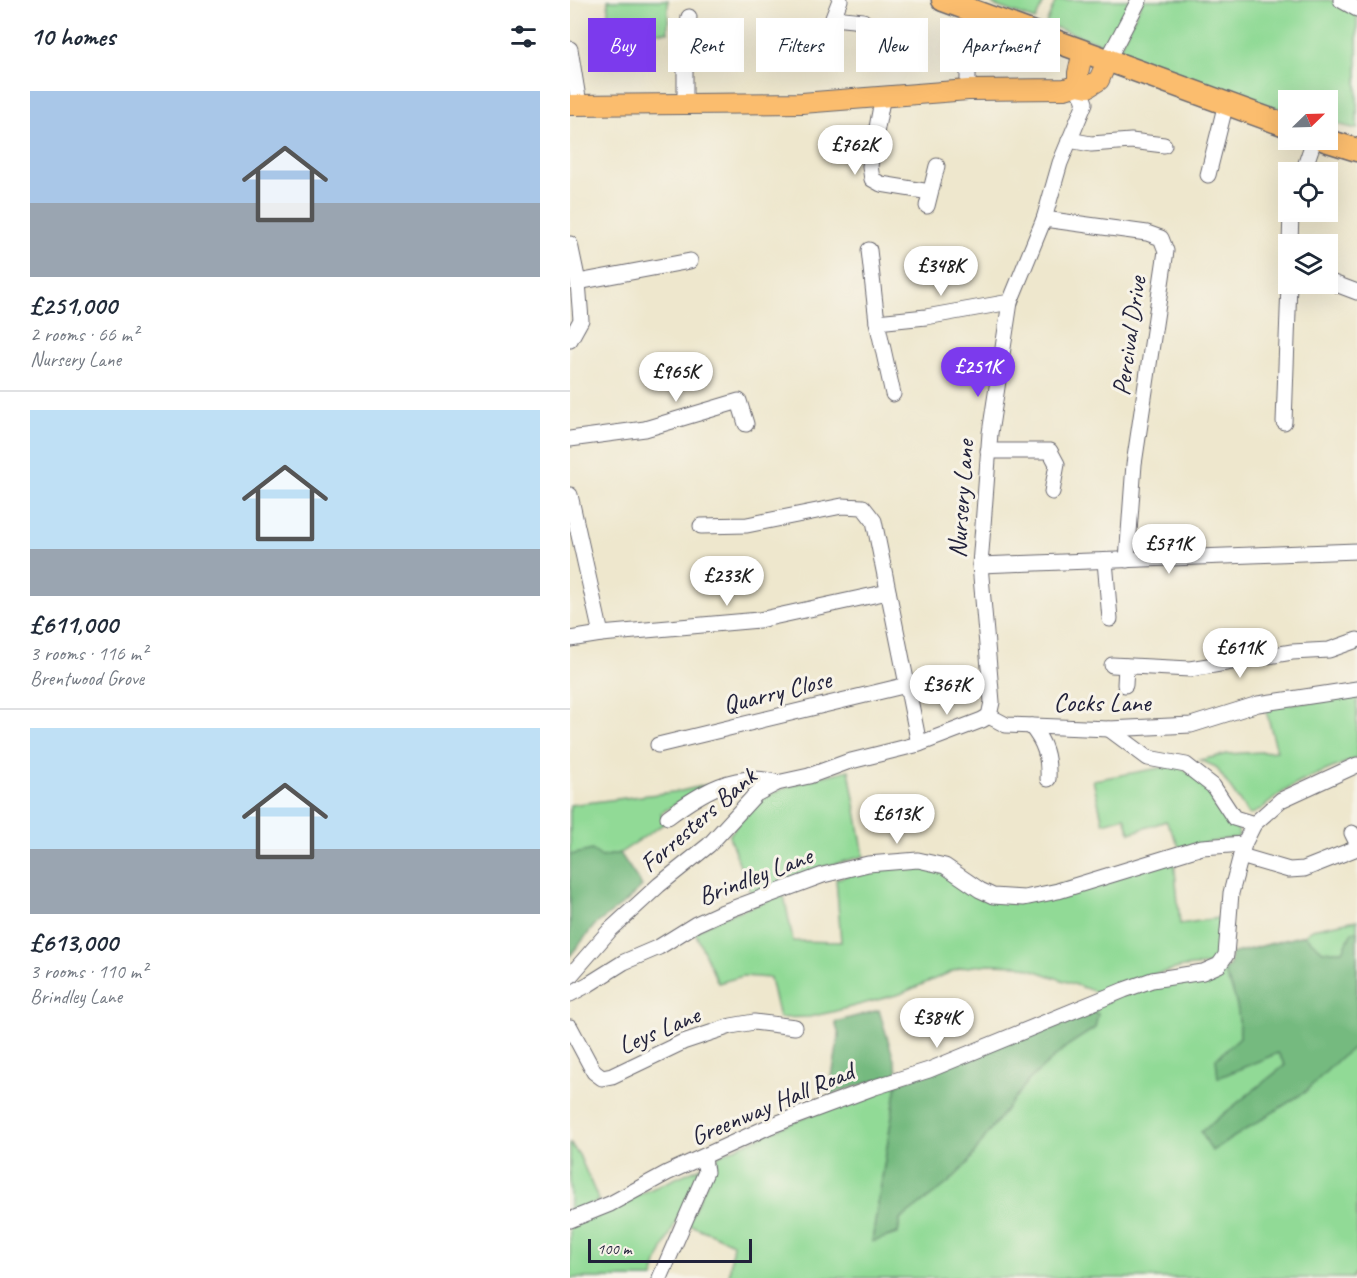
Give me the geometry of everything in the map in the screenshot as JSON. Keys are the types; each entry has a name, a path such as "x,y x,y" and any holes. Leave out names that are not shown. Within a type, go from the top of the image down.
{"highway":[{"path":"943,0 980,7 1083,51 1278,122"},
{"path":"1338,144 1357,150"}],"main road":[{"path":"1076,86 1083,51"},
{"path":"575,105 802,103 968,90 1088,87 1099,80 1108,59"}],"street":[{"path":"840,0 833,18 856,20"},
{"path":"1108,59 1139,0"},
{"path":"1341,0 1357,9"},
{"path":"685,104 685,48 689,17"},
{"path":"570,49 575,105"},
{"path":"968,72 968,90"},
{"name":"Nursery Lane","path":"990,716 992,702 980,565 988,451 1010,302 1044,219 1060,163 1084,104 1082,95 1076,86"},
{"path":"883,95 870,166 872,179 928,199 937,166"},
{"path":"1208,175 1226,104"},
{"path":"1069,140 1091,144 1131,141 1164,145"},
{"name":"Percival Drive","path":"1044,219 1147,233 1161,238 1166,251 1134,465 1127,560"},
{"path":"570,244 578,282 581,320 570,340"},
{"path":"869,250 877,322 893,394"},
{"path":"578,282 690,261"},
{"path":"1338,285 1357,292"},
{"path":"1284,422 1289,294"},
{"path":"877,322 926,317 1010,302"},
{"path":"570,439 645,429 739,401 746,424"},
{"path":"988,451 1050,451 1057,464 1052,492"},
{"path":"570,495 575,536 602,634"},
{"path":"701,526 747,525 842,506 864,507 874,521 919,744"},
{"path":"980,565 1357,551"},
{"path":"1105,561 1110,619"},
{"path":"570,639 759,620 888,592"},
{"path":"1125,685 1119,666 1190,669 1292,652 1329,650 1357,640"},
{"name":"Quarry Close","path":"658,745 907,685"},
{"name":"Cocks Lane","path":"990,716 1006,725 1109,729 1191,725 1257,704 1357,690"},
{"name":"Forresters Bank","path":"570,976 610,930 659,885 709,845 756,794 777,783 919,744 990,716"},
{"path":"1031,726 1044,744 1048,779"},
{"path":"1109,729 1148,758 1186,765 1214,786 1234,818 1254,824"},
{"name":"Greenway Hall Road","path":"570,1220 610,1204 667,1173 770,1126 875,1087 929,1070 1124,990 1152,980 1203,972 1219,965 1226,955 1232,893 1243,850 1254,824 1281,800 1357,765"},
{"path":"668,817 695,798 720,785 757,778 777,783"},
{"path":"1243,850 1289,870 1304,869 1356,841"},
{"name":"Brindley Lane","path":"570,993 624,962 659,947 696,924 718,914 823,875 868,864 918,860 945,866 980,890 993,896 1024,898 1058,891 1202,847 1243,850"},
{"name":"Leys Lane","path":"570,1027 594,1072 602,1078 612,1076 683,1042 731,1026 754,1022 795,1027"},
{"path":"660,1278 706,1172 704,1158"}],"green space":[{"path":"608,0 668,0 668,32 656,32 656,18 608,18"},
{"path":"993,0 1045,0 1036,18 1029,18 993,5"},
{"path":"1056,0 1132,0 1108,46 1060,29 1060,18 1048,18"},
{"path":"1143,0 1329,0 1344,4 1357,13 1357,129 1338,124 1338,90 1278,90 1278,108 1231,95 1117,52"},
{"path":"1357,696 1357,758 1298,783 1254,813 1249,815 1216,767 1200,760 1227,754 1277,751 1265,707"},
{"path":"1176,765 1196,777 1237,824 1239,837 1180,848 1166,821 1130,833 1125,817 1103,823 1093,780"},
{"path":"849,770 864,856 823,867 751,895 729,836 744,816 756,803 781,789"},
{"path":"706,785 661,813 665,823 620,853 602,857 570,855 570,805 681,791"},
{"path":"592,850 602,857 620,853 642,886 627,901 595,925 570,956 570,855"},
{"path":"1174,860 1180,924 1226,917 1223,952 1214,964 1183,967 1140,978 1099,993 1019,965 989,964 960,968 900,994 832,1012 809,1017 779,1018 770,978 743,976 718,983 695,932 722,917 784,895 793,941 841,942 836,879 878,868 906,865 935,868 962,878 997,899"},
{"path":"1357,920 1357,1270 1352,1278 729,1278 733,1243 688,1224 719,1155 796,1121 897,1084 872,1241 898,1234 900,1220 1079,1012 1144,986 1222,970 1230,965 1231,954 1304,935 1312,929"},
{"path":"1357,931 1357,1045 1305,1092 1212,1151 1201,1132 1285,1065 1278,1053 1218,1078 1216,1059 1240,1037 1236,1004 1224,973 1230,965 1231,954 1304,935 1323,951 1343,951 1352,932"},
{"path":"1087,1009 1098,1014 1095,1028 1067,1046 1029,1080 990,1130 968,1163 947,1184 900,1220 898,1233 872,1242 897,1084"},
{"path":"879,1010 898,1073 829,1095 839,1035 835,1022"},
{"path":"570,1143 579,1155 599,1201 570,1213"},
{"path":"701,1167 658,1260 653,1278 570,1278 570,1225"}]}
